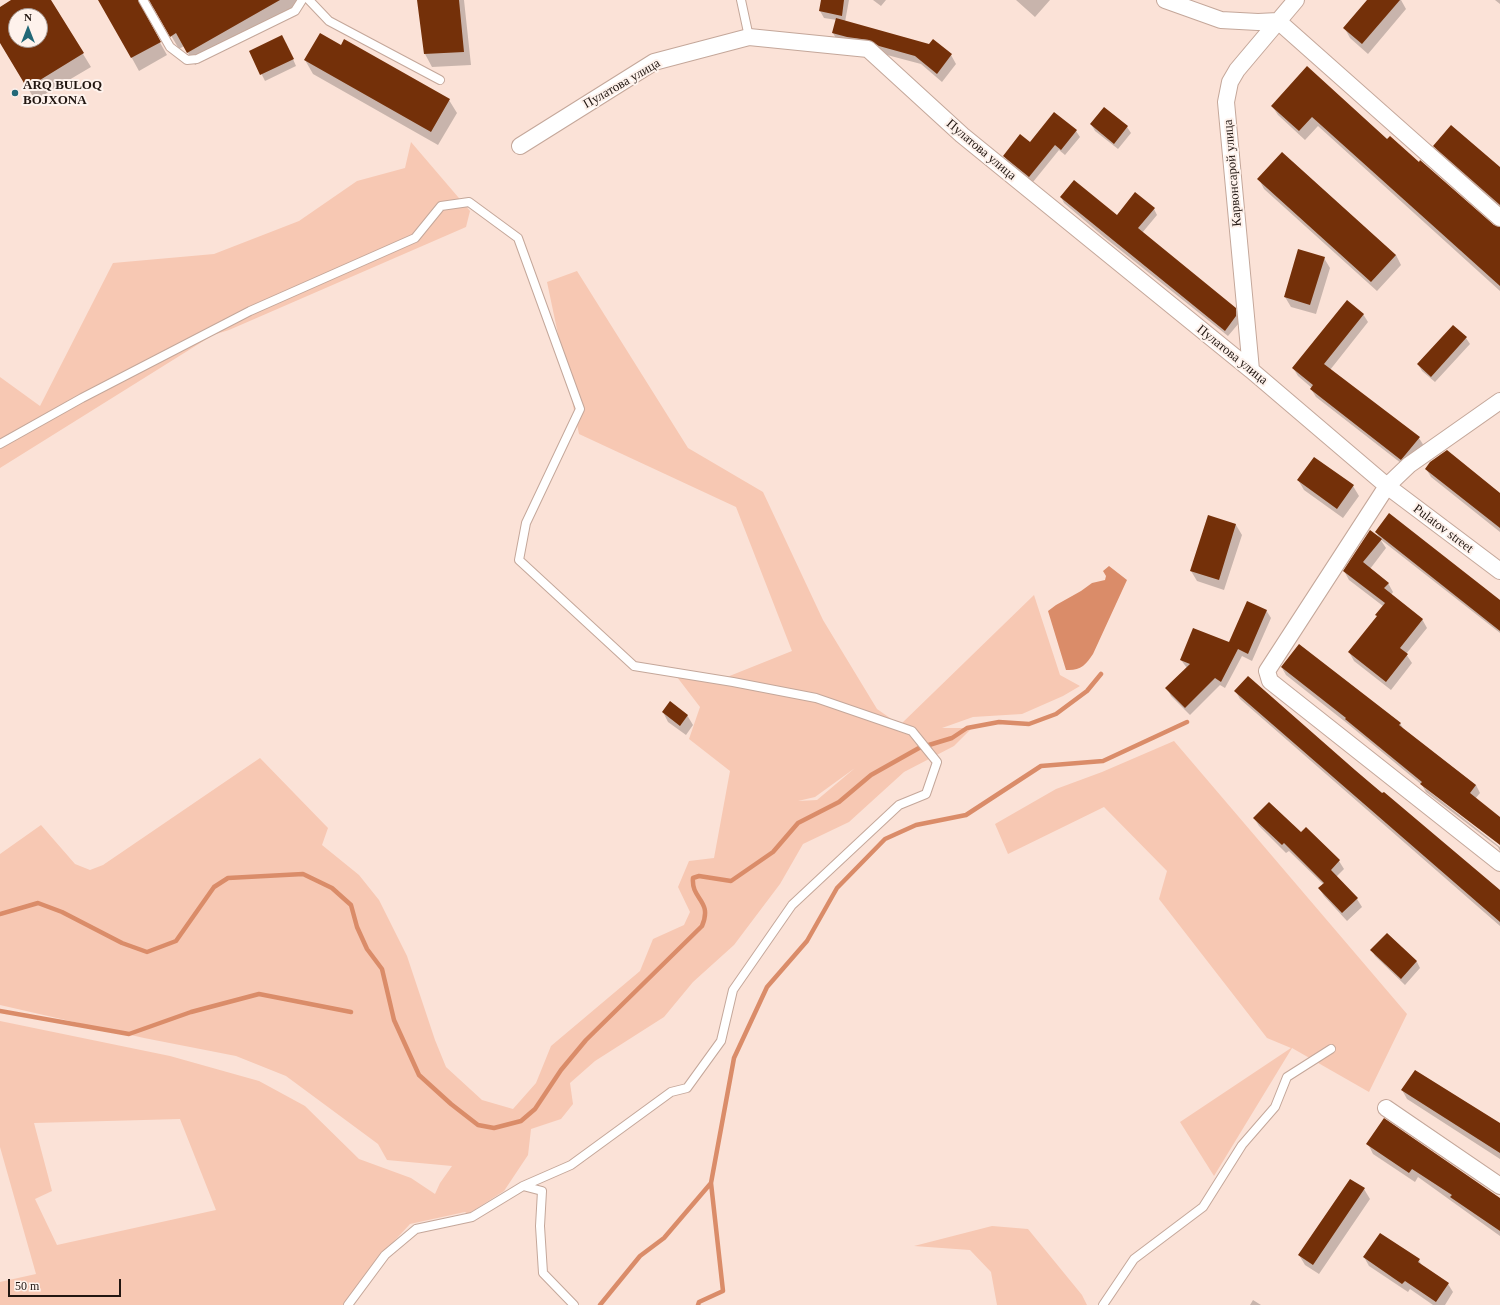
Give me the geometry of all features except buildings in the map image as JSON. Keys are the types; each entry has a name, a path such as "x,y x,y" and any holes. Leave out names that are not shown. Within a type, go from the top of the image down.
{"street":[{"path":"1165,0 1187,4 1221,20 1258,22 1278,21 1500,218"},
{"name":"Карвонсарой улица","path":"1251,370 1226,102 1230,82 1237,70 1278,21 1292,1"},
{"name":"Пулатова улица","path":"520,146 654,62 749,37 868,49 962,135 1251,370 1387,486"},
{"path":"1500,401 1410,465 1387,486 1267,671 1270,681 1500,863"},
{"name":"Pulatov street","path":"1387,486 1500,571"},
{"path":"1386,1108 1500,1186"}],"lane":[{"path":"143,0 170,47 187,60 197,59 295,11 302,0"},
{"path":"309,0 329,21 440,80"},
{"path":"741,0 749,37"},
{"path":"0,444 82,398 250,311 415,238 441,206 469,202 518,238 580,409 526,523 519,560 634,666 733,682 816,698 912,731 937,762 926,794 900,805 792,905 733,990 721,1041 687,1088 671,1092 571,1165 523,1186 472,1217 416,1229 385,1255 348,1305"},
{"path":"1103,1305 1134,1259 1203,1207 1242,1145 1275,1107 1287,1077 1331,1049"},
{"path":"523,1186 542,1191 540,1226 543,1273 574,1305"}],"shaded area":[{"path":"411,142 470,211 466,227 229,330 213,335 0,468 0,377 40,406 113,263 214,254 299,221 357,181 405,168"},
{"path":"577,271 688,448 763,492 823,620 877,709 900,725 1034,595 1060,675 1080,686 1063,696 1022,714 973,717 942,728 972,728 954,746 904,772 849,822 803,844 780,884 734,945 693,982 664,1017 595,1061 570,1083 573,1104 561,1119 531,1129 528,1155 504,1191 468,1214 465,1212 410,1224 376,1261 343,1305 0,1305 0,1282 36,1274 0,1147 0,1021 170,1056 259,1081 305,1106 359,1159 411,1178 435,1194 440,1183 452,1166 387,1160 378,1144 286,1076 236,1056 144,1038 0,1005 0,854 41,825 75,864 90,870 103,865 260,758 328,828 322,845 359,875 379,900 407,956 435,1040 446,1067 482,1100 513,1109 536,1083 551,1046 640,971 653,939 684,925 690,912 678,887 689,861 714,858 730,771 689,739 700,707 677,677 717,681 792,651 736,507 579,434 547,282","holes":["855,768 817,800 798,801 815,797","180,1119 216,1210 57,1245 35,1199 52,1191 34,1123"]},
{"path":"1109,566 1127,580 1093,654 1085,664 1079,668 1066,670 1048,611 1092,583 1105,580 1106,576 1103,571"},
{"path":"1174,741 1407,1014 1369,1092 1292,1048 1214,1176 1180,1122 1291,1048 1267,1038 1159,899 1167,871 1104,807 1008,854 995,824 1056,789 1102,772"},
{"path":"992,1226 1028,1229 1082,1295 1087,1305 997,1305 991,1272 970,1250 914,1246"}],"waterway":[{"path":"0,914 38,903 62,912 122,943 147,952 176,941 214,887 228,878 303,874 332,888 351,905 357,927 367,949 382,969 394,1020 419,1075 451,1104 478,1125 494,1128 521,1121 535,1109 561,1070 586,1040 702,926 705,911 695,891 693,878 699,876 731,881 773,852 798,823 839,802 871,775 919,748 952,738 967,728 999,722 1029,724 1056,714 1087,691 1101,674"},
{"path":"698,1305 699,1302 723,1291 711,1183 734,1058 767,987 807,941 837,888 885,839 916,825 966,815 1041,766 1103,761 1187,722"},
{"path":"0,1011 129,1034 191,1012 259,994 351,1012"},
{"path":"600,1305 640,1256 664,1238 711,1183"}],"place":[{"name":"ARQ BULOQ BOJXONA","path":"15,93"}]}
